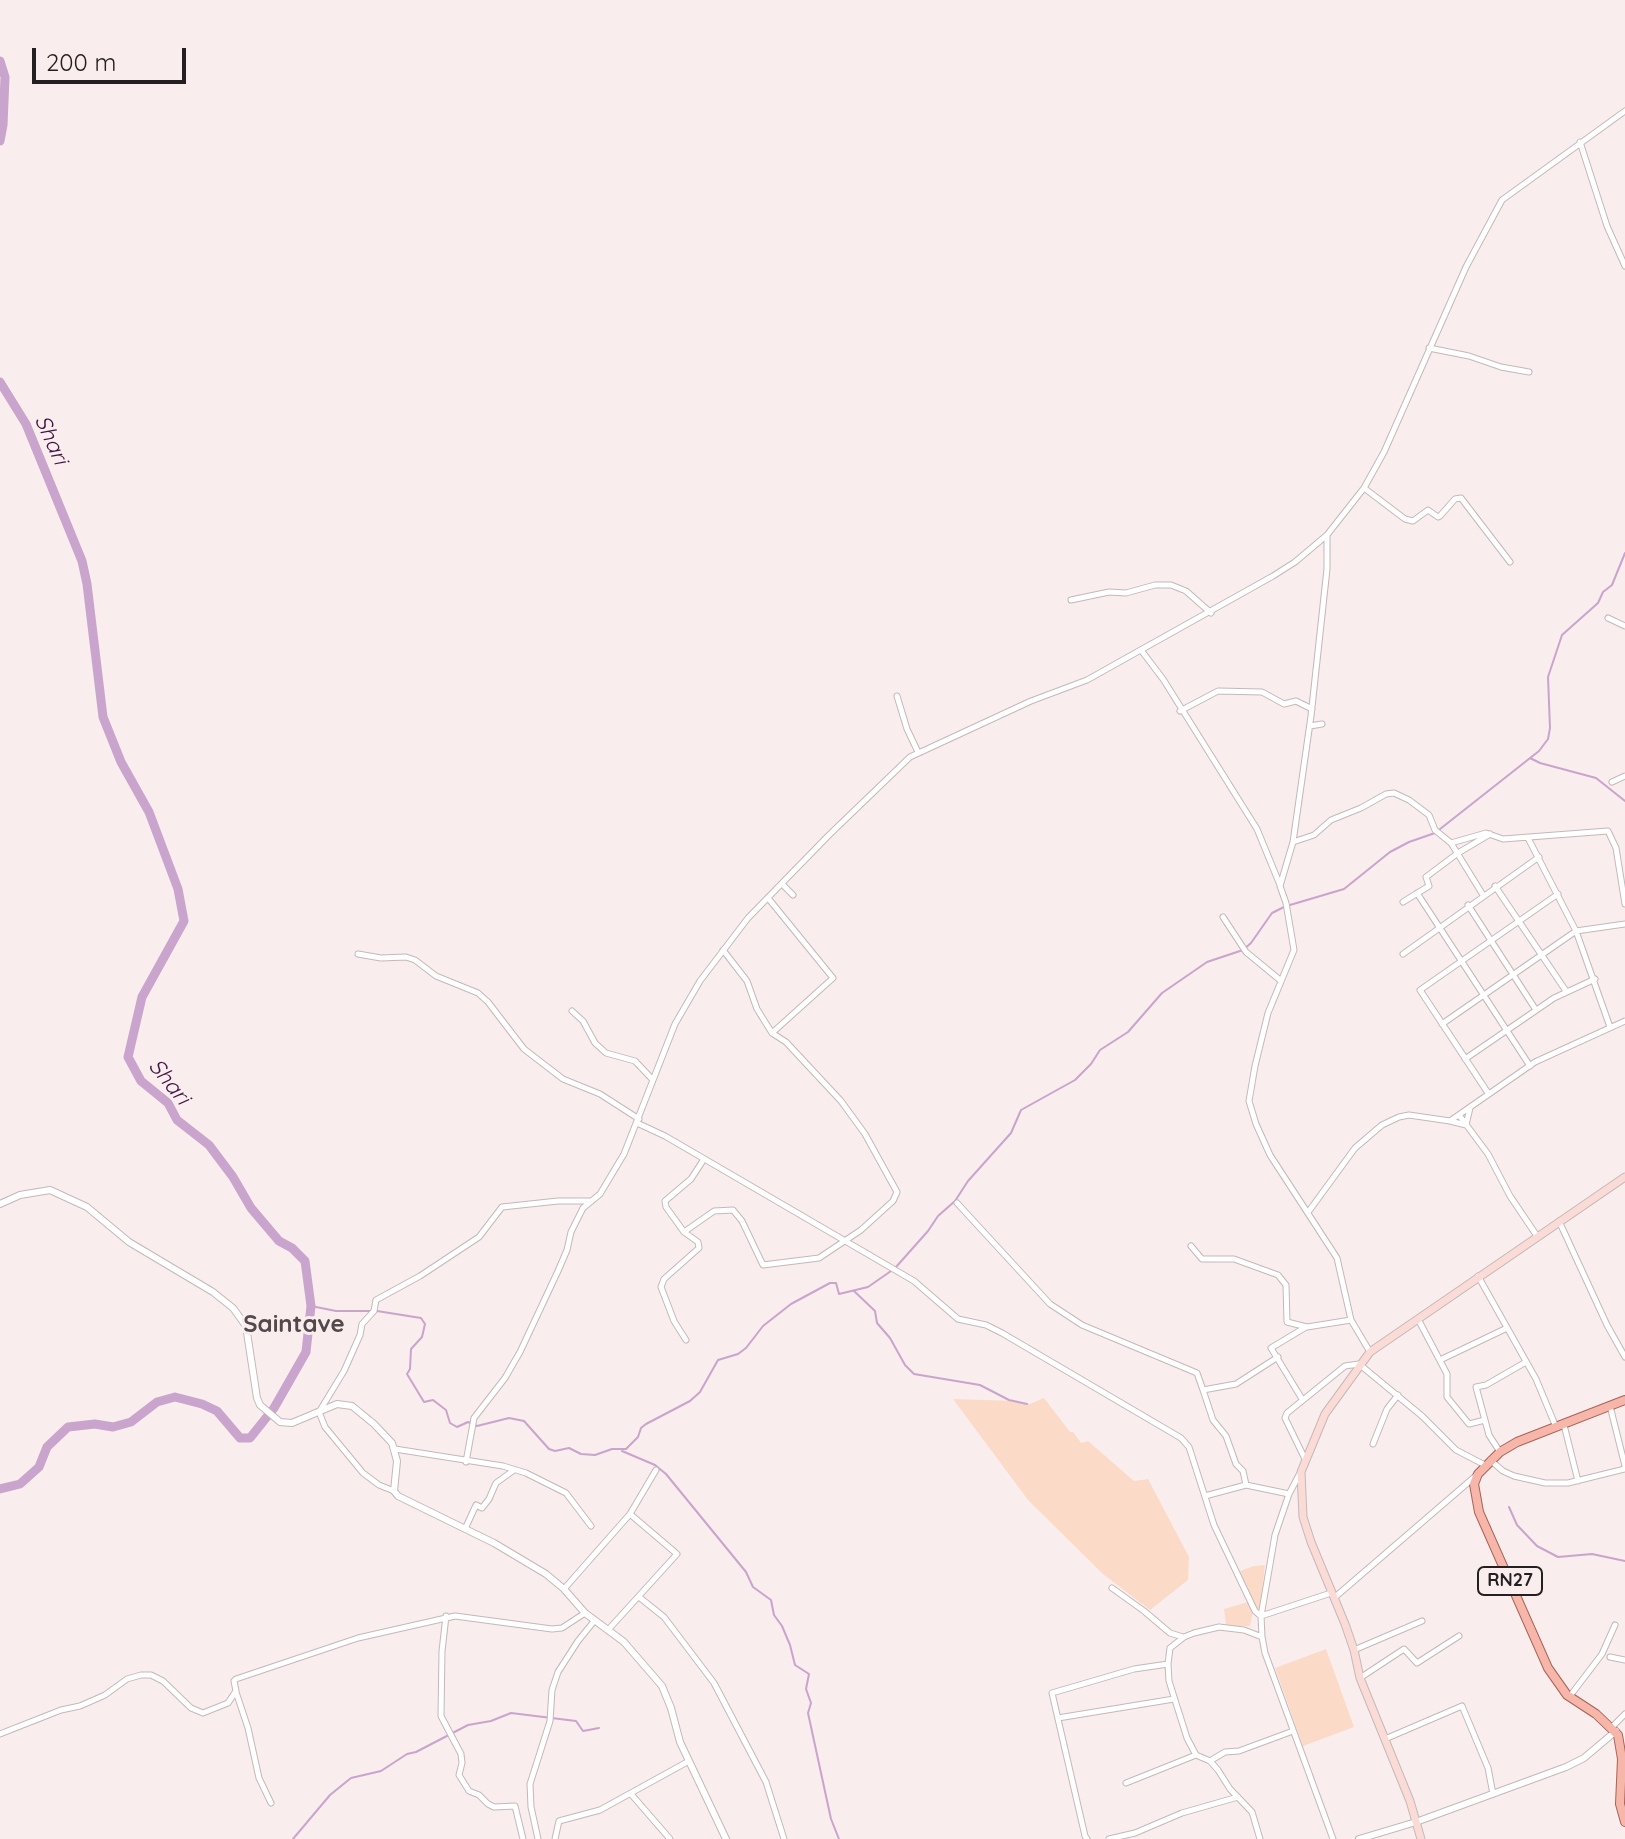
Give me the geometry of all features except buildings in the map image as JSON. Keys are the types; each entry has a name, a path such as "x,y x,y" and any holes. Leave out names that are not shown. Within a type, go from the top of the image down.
{"main road":[{"path":"1421,1839 1303,1517 1301,1472 1305,1459 1325,1414 1370,1352 1625,1177"},
{"path":"1478,1474 1500,1452 1625,1400"},
{"name":"RN27","path":"1478,1474 1474,1484 1477,1504 1548,1668 1569,1697 1618,1731"},
{"path":"1618,1731 1624,1750 1620,1804 1625,1822"}],"street":[{"path":"466,1462 474,1418 505,1378 520,1352 583,1208 607,1184 638,1121 675,1024 700,981 723,950 829,835 918,752 958,737 1031,701 1087,680 1211,613 1295,562 1327,535 1364,488 1384,452 1466,267 1502,200 1625,111"},
{"path":"1580,142 1607,226 1625,266"},
{"path":"1429,348 1529,372"},
{"path":"1364,488 1411,521 1428,510 1438,517 1451,502 1461,498 1510,562"},
{"path":"1280,886 1293,842 1310,726 1327,569 1327,535"},
{"path":"1071,600 1171,585 1186,591 1211,613"},
{"path":"1608,618 1625,626"},
{"path":"1141,650 1163,679 1180,711 1257,829 1280,886 1294,950 1280,980 1262,1034 1249,1101 1270,1155 1337,1258 1351,1320 1370,1352"},
{"path":"1180,711 1218,691 1262,692 1284,704 1296,701 1312,709"},
{"path":"897,696 918,752"},
{"path":"1310,726 1322,724"},
{"path":"1612,782 1625,776"},
{"path":"1293,842 1314,835 1331,820 1394,793 1429,815 1436,832 1451,843 1483,895"},
{"path":"1451,843 1486,833 1503,839 1608,831 1623,877 1625,904"},
{"path":"1403,902 1429,886 1426,877 1491,834"},
{"path":"1528,838 1576,931 1610,1027"},
{"path":"1403,954 1539,857"},
{"path":"783,885 793,895"},
{"path":"1495,886 1566,991"},
{"path":"1417,893 1530,1066"},
{"path":"1488,1093 1420,990 1558,894"},
{"path":"768,898 833,978 772,1033"},
{"path":"1468,905 1536,1010"},
{"path":"1223,917 1244,950 1280,980"},
{"path":"1442,1024 1576,931 1625,924"},
{"path":"684,1232 714,1211 733,1210 742,1221 763,1265 819,1258 869,1223 893,1201 897,1192 865,1134 835,1093 786,1042 772,1033 757,1009 747,981 723,950"},
{"path":"358,954 415,960 436,976 478,993 524,1049 563,1079 600,1094 638,1121 914,1281 958,1319 986,1325 1002,1333 1181,1438 1189,1447 1214,1525 1255,1611 1261,1616"},
{"path":"1465,1059 1566,991 1595,979"},
{"path":"572,1011 606,1053 635,1061 653,1081"},
{"path":"1450,1121 1530,1066 1625,1021"},
{"path":"1466,1125 1470,1107"},
{"path":"1309,1211 1355,1148 1382,1125 1409,1115 1466,1125"},
{"path":"1459,1115 1488,1154 1510,1196 1537,1236"},
{"path":"686,1340 674,1321 661,1287 664,1279 699,1248 698,1242 684,1232 665,1201 691,1179 704,1159"},
{"path":"0,1204 20,1195 50,1190 87,1207 129,1242 213,1292 233,1308 246,1326 255,1392 260,1405 280,1422 292,1423 337,1404 352,1406 382,1431 395,1449 394,1491"},
{"path":"319,1412 344,1371 362,1324 374,1311 374,1303 382,1294 411,1282 479,1237 502,1207 590,1201"},
{"path":"957,1203 1050,1304 1082,1325 1197,1373 1213,1420 1226,1436 1236,1464 1243,1471 1246,1485"},
{"path":"1559,1221 1625,1357"},
{"path":"1191,1246 1202,1259 1234,1259 1278,1275 1286,1285 1287,1322 1307,1327"},
{"path":"1478,1275 1560,1426 1578,1481"},
{"path":"1417,1318 1447,1374 1447,1397 1469,1424 1485,1420"},
{"path":"1302,1399 1271,1348 1307,1327 1351,1320"},
{"path":"1440,1360 1507,1328"},
{"path":"1203,1390 1236,1384 1278,1357"},
{"path":"1500,1452 1489,1435 1476,1387 1486,1385 1526,1362"},
{"path":"1305,1459 1285,1418 1290,1408 1345,1366 1359,1364 1398,1395 1456,1450 1525,1480 1545,1483 1578,1481 1625,1468 1610,1406"},
{"path":"1373,1444 1387,1409 1398,1395"},
{"path":"319,1412 325,1427 363,1473 405,1501 494,1543 546,1574 585,1613 624,1642 662,1686 689,1761 726,1839"},
{"path":"395,1449 515,1469 566,1493 591,1526"},
{"path":"464,1530 476,1505 482,1508 496,1483 515,1469"},
{"path":"564,1589 630,1514 656,1470"},
{"path":"1301,1472 1289,1494 1275,1535 1261,1616 1262,1637 1333,1839"},
{"path":"1261,1616 1332,1596 1478,1474"},
{"path":"1205,1496 1246,1485 1289,1494"},
{"path":"608,1630 677,1554 630,1514"},
{"path":"1112,1588 1170,1633 1184,1637"},
{"path":"639,1597 664,1617 714,1683 766,1782 784,1839"},
{"path":"271,1803 259,1778 236,1691 236,1679 358,1638 446,1616 507,1621 552,1629 562,1628 585,1613"},
{"path":"446,1616 441,1716 461,1754 459,1775 469,1791 494,1807 515,1806 523,1839"},
{"path":"538,1839 530,1784 550,1718 552,1690 558,1672 595,1620"},
{"path":"1354,1650 1422,1621"},
{"path":"1569,1697 1602,1654 1615,1625"},
{"path":"1170,1648 1184,1637 1219,1627 1244,1630 1262,1637"},
{"path":"1170,1633 1169,1681 1187,1738 1196,1755 1210,1761 1252,1812 1260,1839"},
{"path":"1360,1678 1404,1649 1417,1663 1459,1636"},
{"path":"1610,1657 1625,1660"},
{"path":"1087,1839 1052,1693 1134,1669 1168,1664"},
{"path":"0,1734 61,1710 80,1706 105,1695 127,1679 141,1675 151,1675 163,1681 191,1708 203,1713 228,1703 236,1691"},
{"path":"1058,1718 1174,1699"},
{"path":"1385,1739 1462,1706 1488,1768 1493,1794"},
{"path":"1359,1839 1416,1822 1566,1767 1584,1758 1618,1731 1625,1714"},
{"path":"1210,1761 1225,1752 1239,1751 1293,1731"},
{"path":"1126,1783 1196,1755"},
{"path":"555,1839 559,1821 591,1813 689,1761"},
{"path":"631,1794 670,1839"},
{"path":"1109,1839 1238,1797"}],"shaded area":[{"path":"1044,1398 1081,1443 1088,1441 1134,1481 1148,1479 1189,1557 1188,1580 1150,1610 1103,1574 1028,1500 953,1399 1030,1404"},
{"path":"1265,1565 1260,1608 1256,1609 1240,1571"},
{"path":"1248,1602 1253,1611 1250,1626 1226,1626 1224,1609"},
{"path":"1326,1649 1354,1727 1303,1746 1275,1668"}],"waterway":[{"name":"Shari","path":"0,61 5,77 0,141"},
{"name":"Shari","path":"0,382 26,424 82,561 103,717 121,762 149,812 178,889 184,921 142,997 128,1057 141,1081 168,1103 177,1120 209,1145 251,1208 279,1241 305,1261 311,1306 306,1352 274,1408 250,1438 240,1438 217,1411 175,1397 157,1402 131,1422 113,1427 95,1424 68,1427 47,1447 39,1467 20,1484 0,1489"},
{"path":"1290,905 1344,889 1390,852 1435,833 1539,751 1548,739 1548,677 1562,635 1598,603 1603,592 1612,585 1625,553"},
{"path":"1530,758 1596,778 1625,801"},
{"path":"896,1267 1011,1133 1021,1110 1075,1080 1100,1050 1128,1032 1162,993 1207,962 1243,950 1272,913 1284,907"},
{"path":"377,1311 421,1318 425,1324 422,1337 411,1349 407,1374 424,1402 433,1400 446,1410 450,1423 457,1427 468,1422 477,1426 509,1418 524,1421 549,1449 569,1448 581,1454 595,1455 612,1449 626,1449 646,1424 690,1401 700,1392 718,1360 746,1348 763,1326 791,1304 830,1283 836,1283 839,1294 868,1287 891,1271"},
{"path":"854,1291 875,1311 877,1323 914,1374 980,1385 1009,1400 1027,1404"},
{"path":"311,1306 336,1311 370,1311"},
{"path":"622,1451 655,1465 666,1474 746,1572 753,1587 771,1600 795,1665 809,1674 806,1689 811,1703 808,1713 831,1819 839,1839"},
{"path":"1509,1507 1517,1525 1537,1546 1558,1557 1592,1554 1625,1561"},
{"path":"293,1839 330,1795 351,1778 381,1771 407,1754 468,1725 511,1713 576,1721 583,1731 599,1728"}],"district":[{"name":"Saintave","path":"294,1325"}]}
